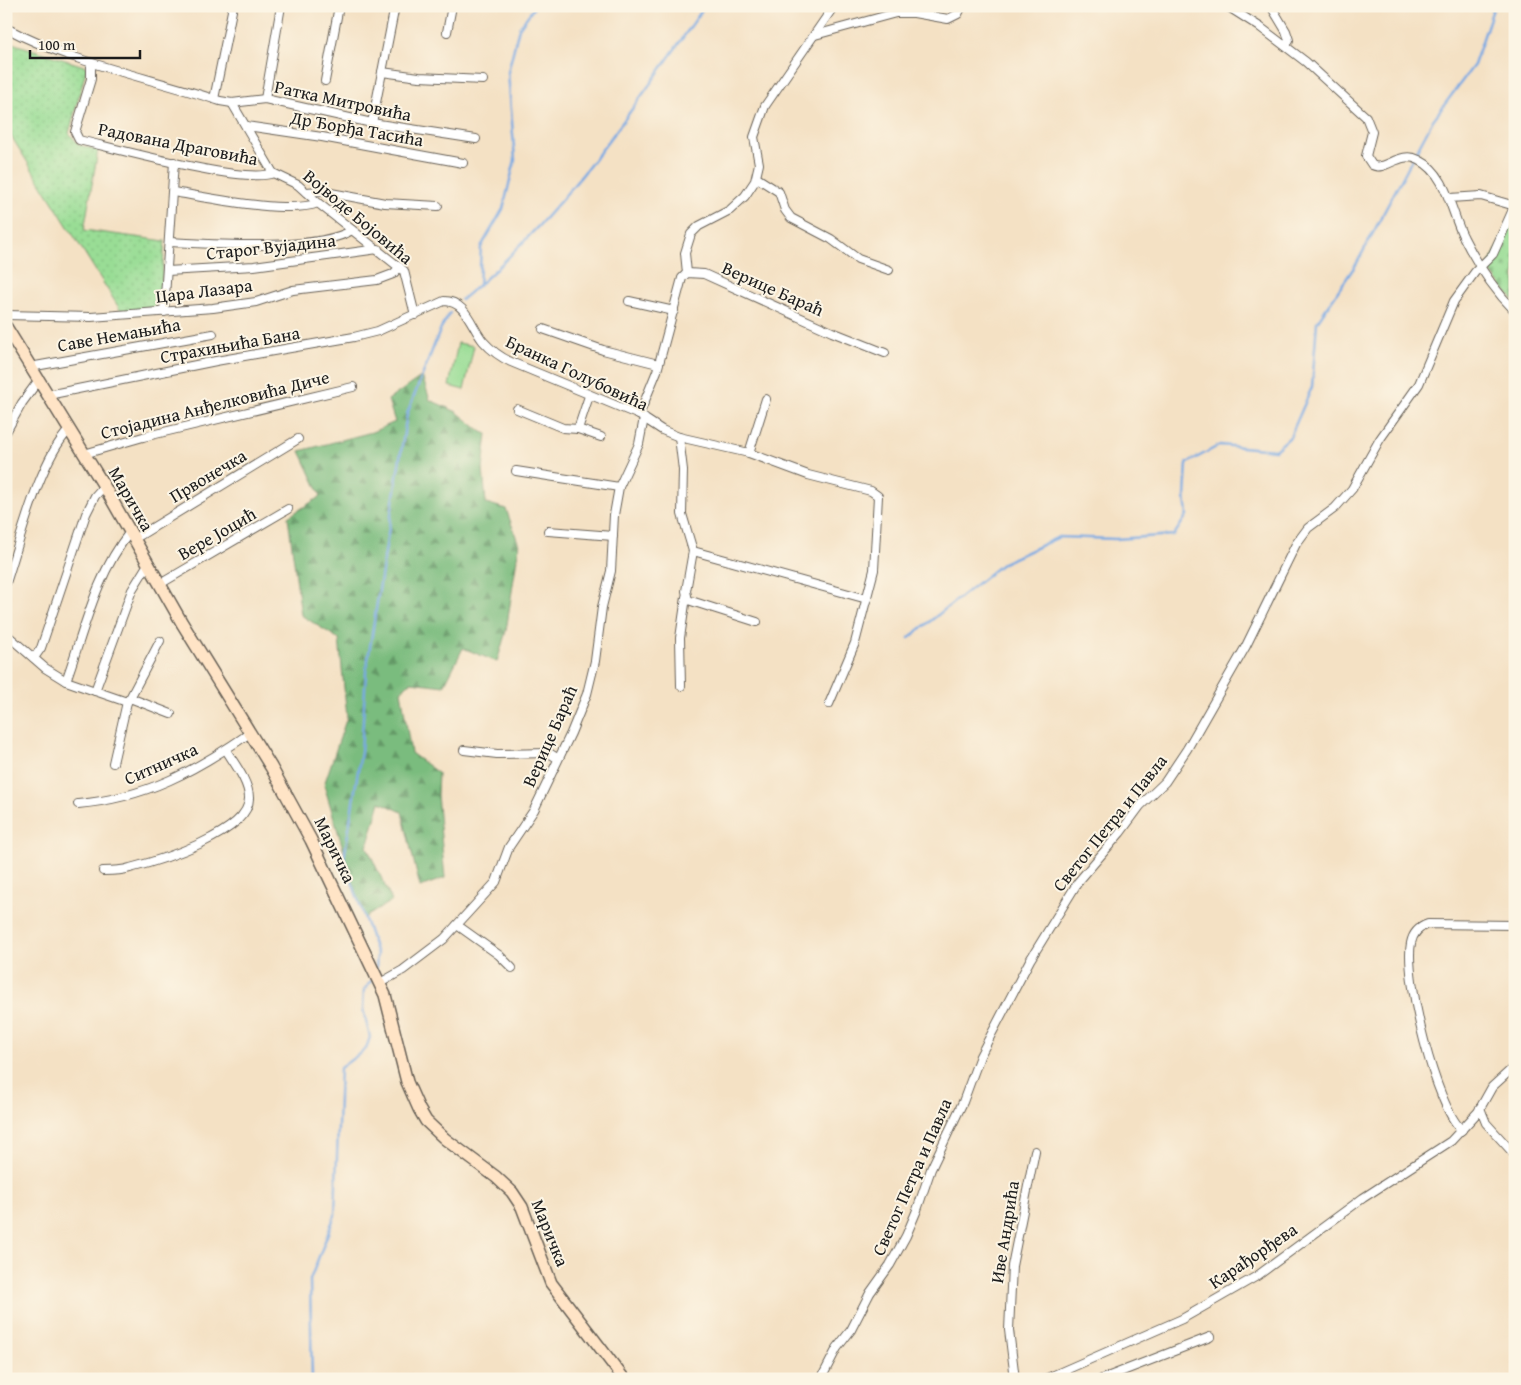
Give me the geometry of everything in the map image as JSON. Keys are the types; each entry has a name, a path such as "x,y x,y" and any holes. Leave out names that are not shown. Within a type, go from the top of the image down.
{"street":[{"path":"214,99 233,6"},
{"path":"265,100 281,6"},
{"path":"325,81 339,6"},
{"path":"372,123 395,6"},
{"path":"446,32 452,6"},
{"path":"687,273 685,253 691,234 699,226 719,217 734,206 750,189 757,178 759,164 754,137 760,116 770,96 834,6"},
{"path":"815,35 896,14 914,13 948,19 958,14 962,6"},
{"path":"1226,6 1286,46 1321,74 1366,117 1372,132 1366,156 1372,165 1379,167 1400,157 1416,158 1432,171 1450,198 1460,231 1481,267 1499,293 1515,311"},
{"path":"1271,6 1286,31 1289,40 1286,46"},
{"name":"Ратка Митровића","path":"6,28 39,45 91,64 214,99 232,103 265,100 372,123 476,139"},
{"name":"Радована Драговића","path":"91,64 91,79 75,132 76,137 80,140 174,162 258,177 273,173"},
{"path":"382,72 419,77 483,80"},
{"path":"232,103 273,173"},
{"name":"Др Ђорђа Тасића","path":"246,126 322,137 463,164"},
{"path":"164,312 174,162"},
{"name":"Војводе Бојовића","path":"273,173 298,185 400,267 407,275 414,315"},
{"path":"757,178 779,192 785,210 791,218 831,239 858,259 889,270"},
{"path":"306,192 320,191 400,204 438,206"},
{"path":"173,192 267,206 304,206 318,203"},
{"path":"1450,198 1481,196 1515,206"},
{"name":"Светог Петра и Павла","path":"821,1379 837,1348 851,1330 870,1293 890,1265 906,1236 931,1169 963,1102 980,1056 1034,953 1078,882 1140,806 1170,774 1239,660 1296,544 1308,528 1335,508 1352,489 1380,439 1422,380 1454,301 1498,246 1515,206"},
{"path":"170,242 222,245 278,244 338,238 352,230"},
{"name":"Старог Вујадина","path":"167,271 254,266 378,249"},
{"name":"Цара Лазара","path":"6,315 91,317 234,305 256,302 293,290 377,280 393,274 400,267"},
{"name":"Верице Бараћ","path":"379,981 391,978 432,949 457,925 496,882 509,847 534,810 579,715 593,672 602,607 611,572 619,487 639,444 641,417 674,311 682,278 687,273 704,274 832,332 885,353"},
{"name":"Бранка Голубовића","path":"414,315 444,301 454,302 464,310 485,343 502,358 641,417 679,437 749,453 808,475 877,494 880,502 874,570 867,599"},
{"path":"630,301 674,311"},
{"name":"Страхињића Бана","path":"48,395 216,361 335,342 378,331 414,315"},
{"name":"Маричка","path":"7,329 104,486 311,840 379,981 392,1017 407,1082 419,1109 434,1130 496,1177 518,1200 552,1283 624,1379"},
{"path":"543,329 603,350 658,364"},
{"name":"Саве Немањића","path":"30,367 213,334"},
{"path":"6,432 22,403 38,381"},
{"name":"Стојадина Анђелковића Диче","path":"84,454 143,437 353,387"},
{"path":"578,429 589,396"},
{"path":"749,453 766,399"},
{"path":"517,409 563,428 578,429 601,437"},
{"path":"6,583 42,477 61,438 69,430"},
{"path":"679,437 684,470 682,514 693,551 680,638 680,686"},
{"name":"Првонечка","path":"132,536 298,439"},
{"path":"516,471 619,487"},
{"path":"34,658 41,648 86,514 95,496 104,486"},
{"name":"Вере Јоцић","path":"160,584 288,509"},
{"path":"548,531 613,536"},
{"path":"66,681 102,579 121,543 132,536"},
{"path":"693,551 867,599 853,649 829,704"},
{"path":"96,691 132,590 148,564"},
{"path":"686,597 694,604 757,622"},
{"path":"6,634 34,658 66,681 171,714"},
{"path":"113,763 128,700 160,641"},
{"name":"Ситничка","path":"78,804 104,802 144,792 176,778 226,750 250,733"},
{"path":"103,871 127,869 184,850 220,832 243,816 248,808 248,792 226,750"},
{"path":"464,750 498,754 549,753 557,758"},
{"path":"1462,1130 1446,1108 1433,1073 1413,977 1411,942 1418,930 1428,924 1515,925"},
{"path":"457,925 499,955 512,968"},
{"name":"Карађорђева","path":"1045,1379 1182,1319 1257,1276 1363,1198 1451,1141 1473,1118 1492,1087 1515,1066"},
{"path":"1480,1108 1486,1123 1515,1155"},
{"path":"1473,1118 1486,1123"},
{"name":"Иве Андрића","path":"1015,1379 1009,1330 1012,1266 1035,1151"},
{"path":"1102,1379 1210,1337"}],"green space":[{"path":"6,39 15,44 87,67 69,133 79,145 98,150 84,230 165,241 160,300 152,307 143,310 121,311 6,128"},
{"path":"1515,213 1515,302 1487,268"},
{"path":"458,343 474,346 464,390 449,386"},
{"path":"422,376 430,400 457,412 487,434 483,469 486,503 506,509 519,545 506,631 497,662 463,648 444,686 411,682 401,691 411,753 438,773 437,795 445,878 420,887 402,812 380,802 367,847 392,901 364,918 324,785 347,717 339,639 301,615 288,517 321,496 300,451 372,432 395,422 388,400"}],"waterway":[{"path":"479,286 481,247 503,209 515,160 508,72 519,28 535,6"},
{"path":"461,300 531,235 593,162 705,6"},
{"path":"909,638 1003,563 1059,537 1116,539 1174,535 1187,515 1185,497 1187,463 1220,445 1275,450 1290,437 1312,387 1317,322 1357,263 1433,120 1474,65 1494,6"},
{"path":"376,970 377,954 344,859 361,752 366,672 407,414 441,328 450,313"},
{"path":"312,1379 310,1280 335,1215 340,1068 366,1049 370,1037 363,1009 364,990 373,979"}]}
